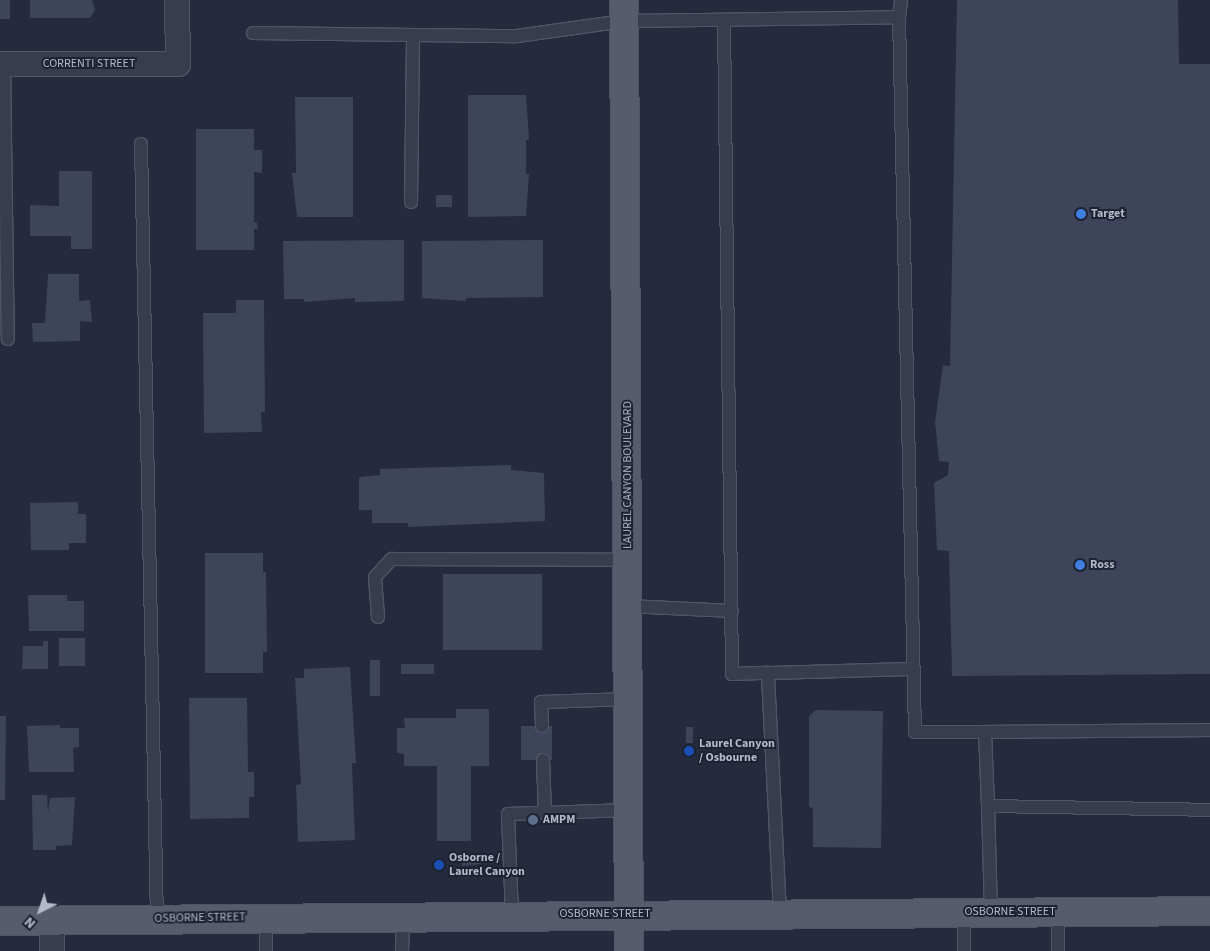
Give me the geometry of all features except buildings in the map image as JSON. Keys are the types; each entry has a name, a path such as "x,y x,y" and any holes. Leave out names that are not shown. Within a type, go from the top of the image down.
{"main road":[{"name":"LAUREL CANYON BOULEVARD","path":"624,11 629,951"},
{"name":"OSBORNE STREET","path":"0,921 1210,910"}],"street":[{"name":"CORRENTI STREET","path":"2,64 178,64 177,0"},
{"path":"52,921 52,951"}],"lane":[{"path":"901,0 899,17 915,732 1210,730"},
{"path":"253,33 517,36 624,11 724,20 899,17"},
{"path":"724,20 732,674 913,669"},
{"path":"411,202 413,35"},
{"path":"2,64 8,339"},
{"path":"141,144 157,919"},
{"path":"378,617 375,577 392,559 628,560"},
{"path":"628,606 732,611"},
{"path":"768,673 780,913"},
{"path":"542,726 541,702 628,699"},
{"path":"986,732 991,912"},
{"path":"543,760 545,813"},
{"path":"988,806 1210,810"},
{"path":"512,915 508,814 628,810"},
{"path":"1058,911 1058,951"},
{"path":"964,912 964,951"},
{"path":"402,951 403,916"},
{"path":"266,918 266,951"}],"place":[{"name":"Target","path":"1081,214"},
{"name":"Ross","path":"1080,565"},
{"name":"Laurel Canyon / Osbourne","path":"689,751"},
{"name":"AMPM","path":"533,820"},
{"name":"Osborne / Laurel Canyon","path":"439,865"}]}
